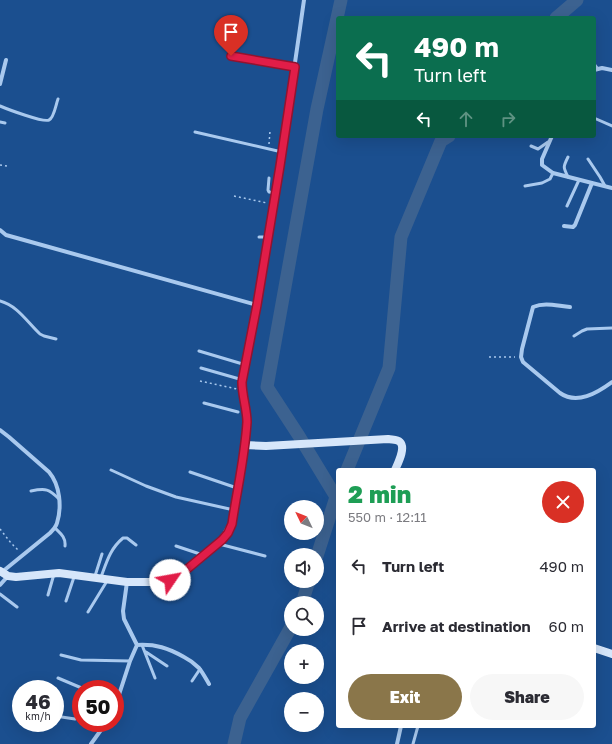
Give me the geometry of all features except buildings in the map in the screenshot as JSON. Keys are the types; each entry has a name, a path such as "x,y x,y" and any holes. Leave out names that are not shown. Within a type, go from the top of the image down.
{"main road":[{"path":"3,573 16,577 54,573 127,582 158,582 170,580 180,575 228,533 232,524 244,445 266,446 388,439 396,440 403,446 403,450 396,468"},
{"path":"596,649 612,654"}],"street":[{"path":"244,445 247,421 242,390 243,380 276,193 304,0"},
{"path":"0,84 6,60"},
{"path":"596,67 612,70"},
{"path":"551,138 542,159 542,165 553,173 612,188"},
{"path":"564,226 573,227 575,225 592,183"},
{"path":"0,230 6,235 257,305"},
{"path":"570,307 549,304 533,307 521,357 523,362 560,393 567,397 583,397 612,382"},
{"path":"0,430 49,472 56,483 59,499 57,522 54,528 3,573 0,585"},
{"path":"127,582 123,611 124,619 140,645"},
{"path":"140,645 149,644 174,651 191,661 200,669 209,684"},
{"path":"124,680 130,662 140,645"},
{"path":"397,744 401,728"},
{"path":"91,744 100,732"}],"lane":[{"path":"231,56 295,67"},
{"path":"0,106 46,121 51,119 58,99"},
{"path":"596,119 612,126"},
{"path":"0,122 5,123"},
{"path":"195,132 282,152"},
{"path":"531,146 538,149 550,141"},
{"path":"568,157 564,165 568,177"},
{"path":"588,160 605,186"},
{"path":"525,186 542,183 550,179 553,173"},
{"path":"269,178 268,190 269,192 276,193"},
{"path":"568,206 579,180"},
{"path":"259,236 268,237"},
{"path":"0,301 5,302 16,310 40,334 56,339"},
{"path":"574,336 587,329 612,328"},
{"path":"199,351 246,365"},
{"path":"201,368 243,380"},
{"path":"204,403 238,412"},
{"path":"111,470 146,486 176,497 234,510"},
{"path":"190,472 238,488"},
{"path":"31,490 49,490 59,499"},
{"path":"54,528 64,537 66,541 65,546"},
{"path":"88,612 113,548 123,538 127,538 136,545"},
{"path":"217,544 265,556"},
{"path":"176,546 203,555"},
{"path":"101,579 102,554"},
{"path":"48,595 54,573"},
{"path":"66,601 74,575"},
{"path":"0,594 17,606"},
{"path":"140,645 146,652 167,666"},
{"path":"146,652 156,678"},
{"path":"61,655 81,660 130,662"},
{"path":"192,681 200,669"},
{"path":"58,678 72,684"},
{"path":"413,744 417,728"}],"path":[{"path":"268,148 270,132"},
{"path":"0,165 7,166"},
{"path":"234,196 267,203"},
{"path":"489,357 521,357"},
{"path":"200,381 242,390"},
{"path":"0,529 23,555"}],"waterway":[{"path":"337,16 341,0"},
{"path":"558,16 577,0"},
{"path":"336,23 317,109 267,387 336,497"},
{"path":"348,468 389,368 401,237 441,141 446,138"},
{"path":"320,548 336,497"},
{"path":"304,596 307,588"},
{"path":"234,744 240,718 286,636"}],"route":[{"path":"170,580 180,575 222,540 228,533 232,524 247,421 242,382 257,305 295,67 231,56"}]}
